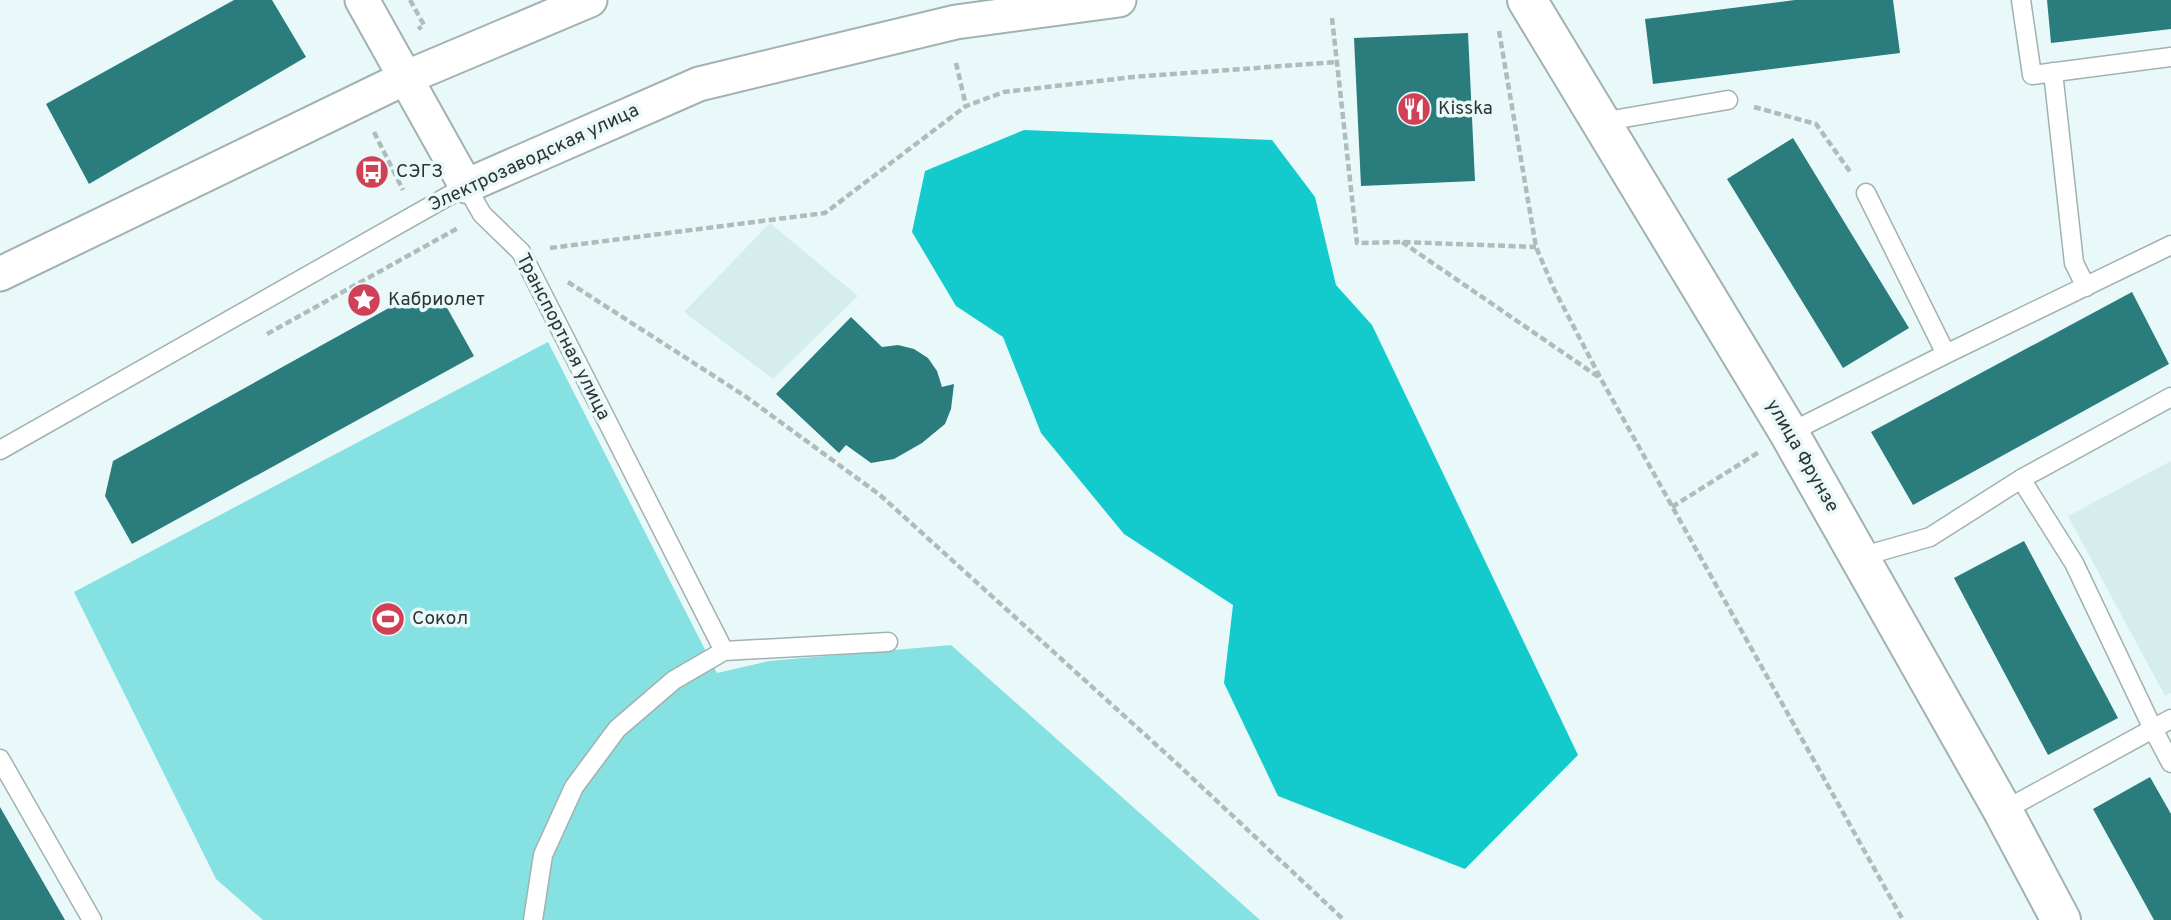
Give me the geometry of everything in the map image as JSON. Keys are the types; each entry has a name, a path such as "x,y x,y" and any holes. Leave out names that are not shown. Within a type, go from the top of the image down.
{"main road":[{"name":"улица Фрунзе","path":"1527,0 1789,433 2003,811 2061,920"}],"street":[{"name":"Транспортная улица","path":"362,0 466,186"},
{"path":"0,274 405,78 590,0"},
{"name":"Электрозаводская улица","path":"466,186 699,84 956,22 1119,0"}],"lane":[{"path":"2021,0 2032,75 2171,57"},
{"path":"2053,72 2074,263 2086,287"},
{"path":"1601,122 1728,100"},
{"name":"Электрозаводская улица","path":"0,450 466,186"},
{"name":"Транспортная улица","path":"466,186 482,214 521,252 724,652"},
{"path":"1866,193 1946,354"},
{"path":"1789,433 2171,245"},
{"path":"1860,557 1930,537 2021,480 2171,397"},
{"path":"2021,480 2074,564 2152,729 2171,763"},
{"path":"533,920 543,855 574,787 617,729 674,680 724,652 888,642"},
{"path":"2003,811 2171,719"},
{"path":"0,759 92,920"}],"path":[{"path":"1332,18 1357,243 1536,247"},
{"path":"1498,24 1536,247 1554,289 1601,379 1903,920"},
{"path":"521,252 825,213 966,106 1004,92 1133,77 1337,62"},
{"path":"956,63 966,106"},
{"path":"1728,100 1816,124 1866,193"},
{"path":"358,101 428,244"},
{"path":"1402,242 1601,379"},
{"path":"521,252 746,396 880,495 1173,760 1344,920"},
{"path":"1672,507 1789,433"}],"shaded area":[{"path":"1024,130 1272,140 1315,197 1336,285 1372,325 1578,755 1465,869 1278,796 1224,683 1233,605 1124,534 1041,433 1003,337 956,306 912,232 925,171"},
{"path":"770,223 858,296 773,379 684,312"},
{"name":"Сокол","path":"548,342 717,673 769,661 951,645 1260,920 263,920 216,879 74,592"},
{"path":"2171,461 2171,693 2165,696 2068,516"}],"building":[{"path":"234,0 272,0 306,57 89,184 46,104"},
{"path":"1795,0 1893,0 1900,53 1653,84 1645,19"},
{"path":"2047,0 2171,0 2171,29 2051,43"},
{"name":"Kisska","path":"1468,33 1475,181 1361,186 1354,38"},
{"path":"1793,138 1909,328 1843,368 1727,179"},
{"path":"2132,292 2169,364 1913,505 1871,432"},
{"path":"414,294 441,297 474,356 132,544 105,496 113,461"},
{"path":"851,317 882,347 898,345 914,349 928,358 937,371 942,387 954,384 951,409 945,424 922,443 894,459 871,463 846,445 839,453 776,394"},
{"path":"2024,541 2118,718 2048,755 1954,578"},
{"path":"2150,777 2171,814 2171,920 2154,920 2093,809"},
{"path":"0,807 65,920 0,920"}],"place":[{"name":"Kisska","path":"1414,109"},
{"name":"СЭГЗ","path":"372,172"},
{"name":"Кабриолет","path":"364,300"},
{"name":"Сокол","path":"388,619"}]}
